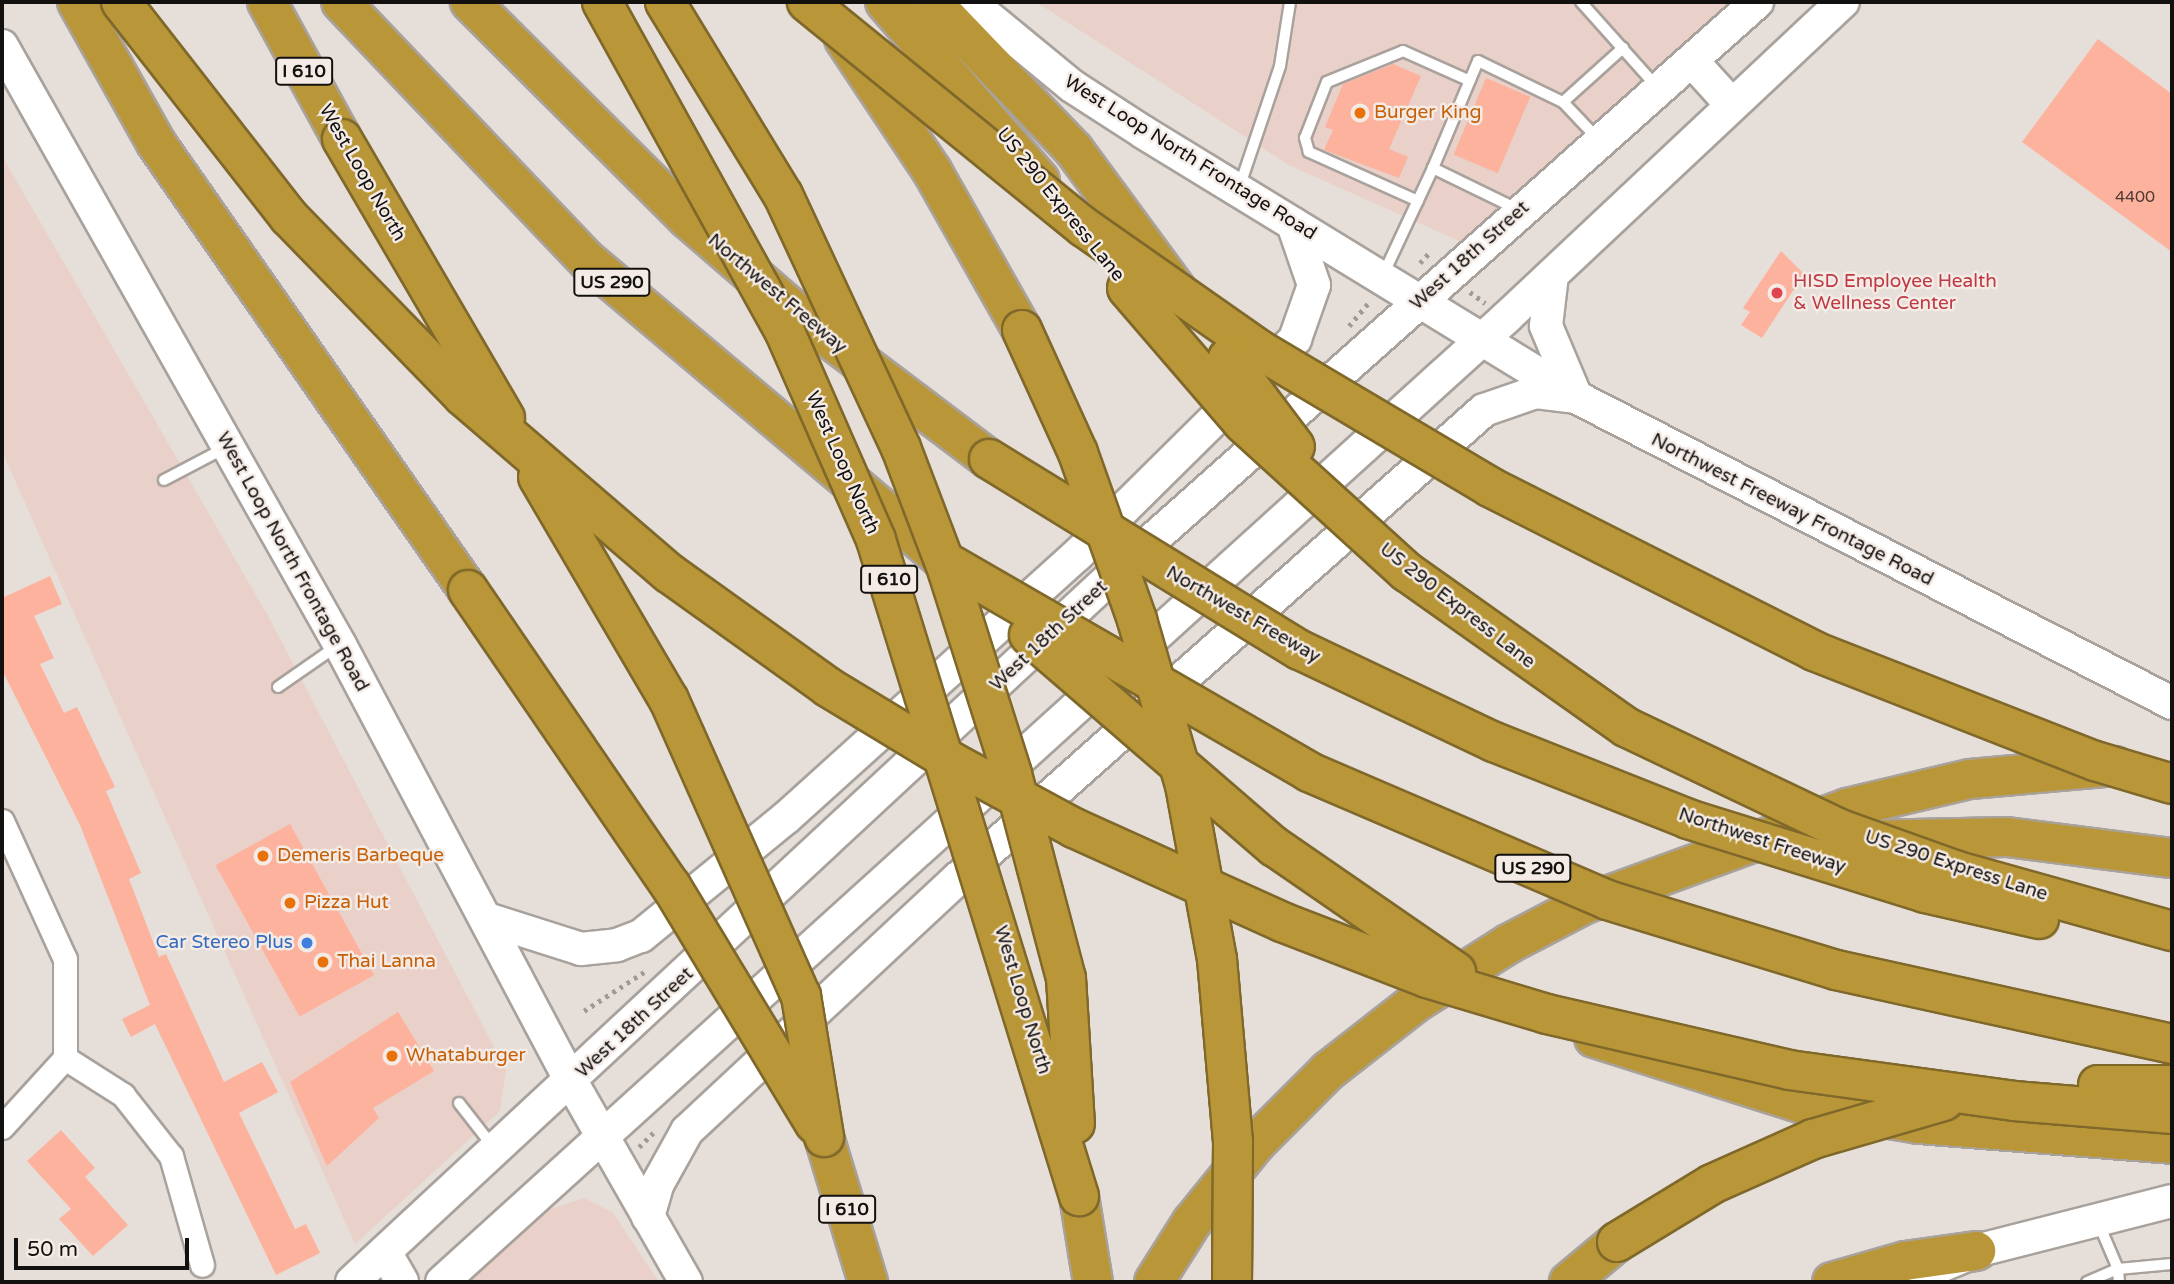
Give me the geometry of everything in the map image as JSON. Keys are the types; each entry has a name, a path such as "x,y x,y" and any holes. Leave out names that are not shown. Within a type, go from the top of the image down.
{"highway":[{"path":"77,2 156,143 671,886 824,1137"},
{"path":"121,2 289,217 463,396 669,573 828,687 964,768 1170,874 1282,922 1427,978 1547,1014 1789,1070 2014,1101 2172,1114"},
{"name":"West Loop North","path":"267,2 342,139 669,700 801,996 824,1137"},
{"name":"US 290","path":"341,2 588,261 909,534 946,562 1309,772 1607,900 1836,970 2172,1044"},
{"name":"Northwest Freeway","path":"470,2 688,219 801,317 989,459 1300,650 1494,742 1688,819 1925,893 2123,938 2172,946"},
{"name":"West Loop North","path":"602,2 784,330 876,540 1079,1196"},
{"path":"665,2 789,207 896,435 948,572 1012,774 1066,978 1079,1196"},
{"path":"807,2 1084,227 1258,349 1490,486 1814,651 2095,761 2172,784"},
{"path":"817,2 932,171 1022,330 1077,453 1137,620 1185,785 1217,959 1233,1142 1232,1282"},
{"name":"US 290 Express Lane","path":"885,2 1242,424 1334,503 1407,572 1530,664 1626,727 1727,780 1957,870 2172,931"},
{"path":"932,2 975,42 1074,150 1334,503"},
{"path":"946,562 1275,847 1478,985 1589,1036 1807,1105 1919,1124 2172,1144"},
{"path":"1154,1282 1192,1222 1256,1143 1372,1037 1510,943 1585,904 1847,808 1970,779 2102,764 2172,774"},
{"path":"1677,869 1903,836 2007,837 2172,858"},
{"path":"1569,1282 1617,1242 1712,1184 1813,1139 1920,1105 2031,1089 2172,1085"},
{"name":"I 610","path":"824,1137 868,1282"},
{"name":"I 610","path":"1079,1196 1093,1282"},
{"path":"1832,1282 1905,1261 1976,1251"}],"main road":[{"name":"West Loop North Frontage Road","path":"970,2 1072,86 1238,191 1382,278 1422,299"},
{"name":"West 18th Street","path":"352,1282 572,1083 1125,564 1757,2"},
{"path":"442,1282 606,1138 1552,275 1731,104 1843,2"},
{"name":"West Loop North Frontage Road","path":"2,46 340,645 572,1083 606,1138 686,1282"},
{"path":"1692,61 1731,104"},
{"path":"487,919 581,949 617,945 641,936 788,817 1077,555 1295,339 1314,285 1293,224"},
{"path":"1552,275 1546,326 1576,397"},
{"name":"Northwest Freeway Frontage Road","path":"1422,299 1576,397 2172,703"},
{"path":"648,1217 665,1167 687,1131 956,881 1463,429 1510,397 1536,392 1576,397"},
{"path":"1910,1281 1976,1251 2172,1201"},
{"path":"385,1252 402,1282"}],"street":[{"path":"2,821 65,959 65,1058 2,1126"},
{"path":"65,1058 123,1095 171,1156 202,1265"}],"lane":[{"path":"1238,191 1280,66 1290,2"},
{"path":"1581,2 1660,90"},
{"path":"1563,102 1623,48"},
{"path":"1419,201 1309,152 1305,138 1327,82 1403,51 1469,82"},
{"path":"1382,278 1419,201 1478,61 1563,102 1600,141"},
{"path":"1433,168 1522,211"},
{"path":"164,480 228,447"},
{"path":"278,687 340,645"},
{"path":"459,1103 497,1151"},
{"path":"2097,1220 2118,1269 2119,1282"},
{"path":"2087,1282 2118,1269 2172,1265"}],"path":[{"path":"1420,263 1428,254"},
{"path":"1460,285 1492,307"}],"shaded area":[{"path":"1036,2 1743,2 1473,247 1289,165"},
{"path":"2,156 268,616 506,1070 500,1111 355,1244 2,451"},
{"path":"584,1198 613,1213 659,1282 459,1282 542,1212"}],"building":[{"path":"2098,39 2172,94 2172,252 2022,142"},
{"path":"1393,64 1421,76 1389,149 1408,157 1399,178 1324,150 1333,130 1325,127 1343,84"},
{"path":"1486,78 1530,97 1498,173 1454,154"},
{"name":"HISD Employee Health & Wellness Center","path":"1781,251 1804,274 1762,338 1741,325 1750,312 1743,308"},
{"path":"50,576 62,604 34,616 54,658 40,664 64,713 77,707 115,787 106,791 141,873 129,879 159,957 166,954 224,1082 262,1062 278,1092 239,1113 295,1229 306,1224 320,1253 276,1275 155,1024 131,1037 122,1019 150,1005 80,825 2,670 2,598"},
{"path":"290,824 374,975 300,1017 216,865"},
{"path":"398,1012 434,1071 373,1108 379,1118 327,1166 290,1082"},
{"path":"61,1130 95,1168 85,1177 128,1225 93,1256 59,1219 71,1209 27,1161"}],"place":[{"name":"Burger King","path":"1360,113"},
{"name":"HISD Employee Health & Wellness Center","path":"1777,293"},
{"name":"Demeris Barbeque","path":"263,856"},
{"name":"Pizza Hut","path":"290,903"},
{"name":"Car Stereo Plus","path":"307,943"},
{"name":"Thai Lanna","path":"323,962"},
{"name":"Whataburger","path":"392,1056"}]}
